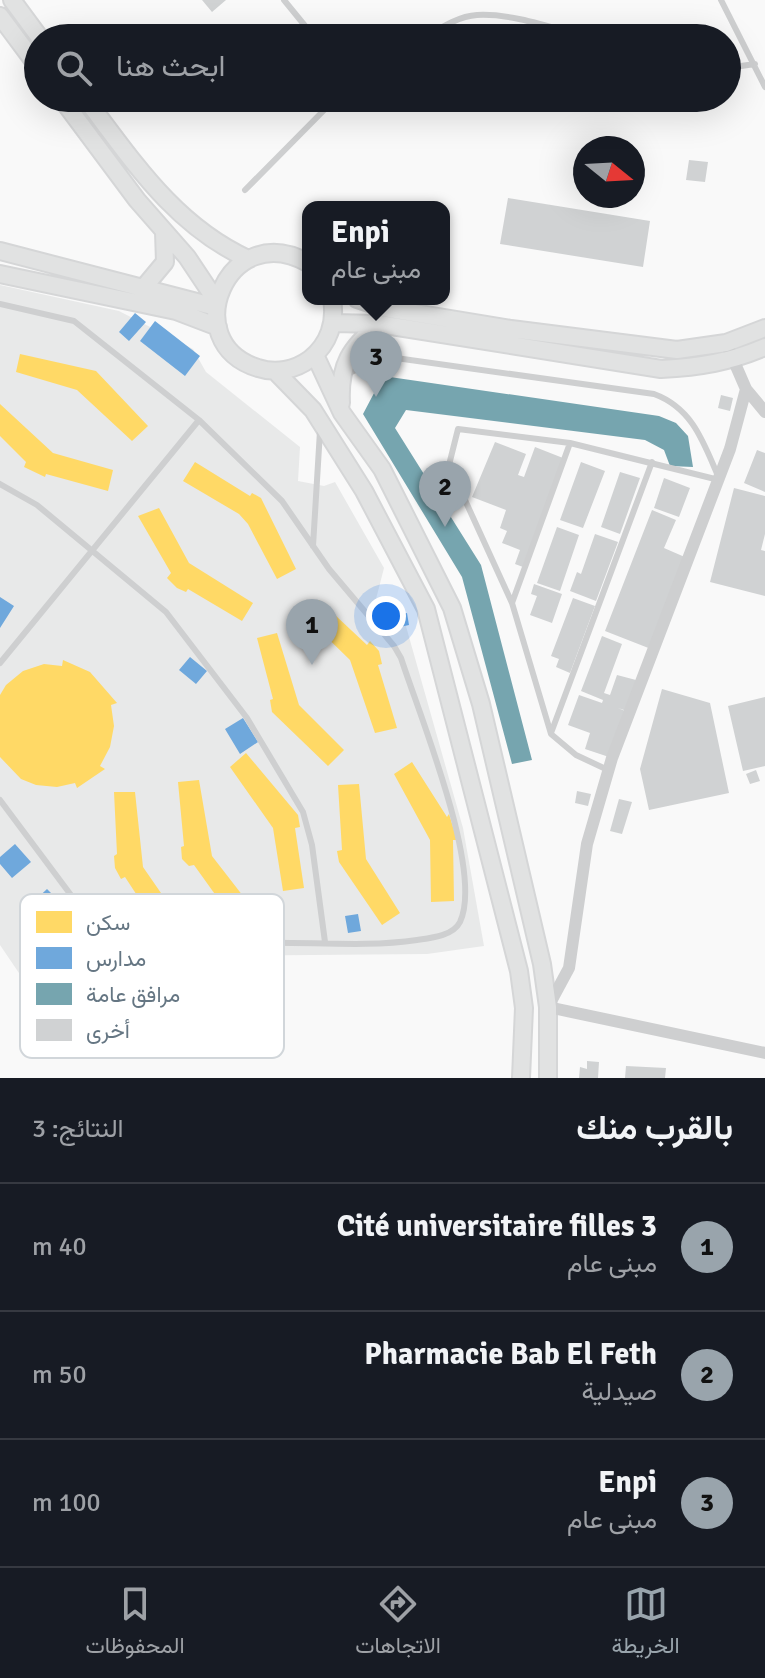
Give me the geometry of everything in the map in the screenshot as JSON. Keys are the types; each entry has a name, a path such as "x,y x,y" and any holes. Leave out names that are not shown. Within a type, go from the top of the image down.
{"main road":[{"path":"12,0 30,24"},
{"path":"0,16 24,48"},
{"path":"72,112 187,257 217,304"},
{"path":"96,112 180,216 212,241 248,259"},
{"path":"145,286 165,262 164,230"},
{"path":"0,251 217,304"},
{"path":"302,261 273,253 248,259 224,281 217,304 218,327 239,359 275,371 296,367 315,355 333,323 332,305"},
{"path":"0,274 176,311 218,327"},
{"path":"375,305 511,329 677,350 726,343 765,328"},
{"path":"333,323 379,324 661,369 702,367 732,361 765,347"},
{"path":"342,413 341,378 347,356 379,324"},
{"path":"315,355 342,413 382,469 452,608 481,704 542,964 548,1007 548,1078"},
{"path":"275,371 321,423 364,491 426,609 519,971 524,1008 521,1078"}],"street":[{"path":"726,343 746,389 765,412"},
{"path":"746,389 719,480 608,770 587,844 569,968 548,1007 765,1053"}],"lane":[{"path":"284,0 304,24"},
{"path":"721,0 734,24"},
{"path":"448,24 476,15 538,24"},
{"path":"741,38 765,87"},
{"path":"741,66 755,64"},
{"path":"245,190 322,112"},
{"path":"0,304 74,321 199,420 274,492 401,658 461,845 465,880 462,918 456,928 446,934 397,942 284,943"},
{"path":"341,378 365,364 396,358 654,394 675,404 687,415 699,431 719,480"},
{"path":"0,663 199,420"},
{"path":"313,546 321,423"},
{"path":"608,770 576,755 551,734 512,603 449,465 458,429 570,443 719,480"},
{"path":"512,603 570,443"},
{"path":"551,734 652,462"},
{"path":"0,484 37,505 166,612 247,718 303,812 312,845 325,942"},
{"path":"0,800 70,894"}],"shaded area":[{"path":"0,285 119,311 193,349 206,372 300,447 298,481 324,486 335,482 384,568 376,599 400,605 463,828 484,946 427,954 284,955 284,894 20,894 20,975 0,945"}],"building: سكن":[{"path":"20,354 96,371 148,426 132,441 77,390 16,372"},
{"path":"0,404 53,453 113,470 108,491 46,474 45,477 24,467 26,462 0,436"},
{"path":"195,462 250,496 252,493 261,498 296,569 277,579 248,524 239,514 183,481"},
{"path":"159,508 189,563 253,603 242,621 188,589 186,592 177,588 167,578 171,573 138,516"},
{"path":"319,600 367,645 370,641 379,651 382,664 378,665 397,728 375,733 350,660 307,618"},
{"path":"277,633 299,705 344,750 328,766 272,712 270,700 273,699 257,638"},
{"path":"63,660 90,672 117,703 111,705 114,726 110,747 100,766 105,769 77,788 75,783 57,787 36,785 21,779 0,757 0,695 6,685 23,671 44,664 62,666"},
{"path":"246,753 298,815 300,827 295,828 304,888 283,891 273,828 230,767"},
{"path":"412,762 447,817 449,814 457,840 453,840 454,901 431,902 430,840 394,774"},
{"path":"199,780 212,856 241,894 215,894 194,865 189,866 182,859 181,847 184,846 178,782"},
{"path":"359,784 366,859 400,913 382,925 339,862 337,851 342,850 338,785"},
{"path":"114,792 135,792 143,867 162,894 136,894 115,868 114,856 117,854"}],"building: مدارس":[{"path":"135,313 146,322 129,341 119,332"},
{"path":"155,321 200,356 185,376 140,341"},
{"path":"0,597 14,606 0,628"},
{"path":"407,613 409,625 395,628 392,616"},
{"path":"190,657 207,671 196,684 179,670"},
{"path":"243,718 258,742 240,754 225,729"},
{"path":"15,844 31,862 12,878 0,864 0,857"},
{"path":"358,914 361,931 348,933 345,916"}],"building: مرافق عامة":[{"path":"383,376 659,416 676,423 688,436 693,467 670,466 664,450 645,440 406,410 395,428 481,565 532,760 512,764 462,577 363,414"}],"building: أخرى":[{"path":"202,0 226,0 212,12"},
{"path":"689,160 708,162 705,182 686,180"},
{"path":"508,198 650,221 643,267 500,244"},
{"path":"721,395 733,398 730,411 718,408"},
{"path":"495,442 526,454 518,475 524,477 535,447 563,458 523,567 515,564 520,550 502,543 507,531 500,528 506,510 472,497"},
{"path":"757,450 765,453 765,492 744,483"},
{"path":"581,462 605,471 583,528 560,520"},
{"path":"620,472 640,478 620,534 601,527"},
{"path":"664,478 690,488 679,517 654,508"},
{"path":"734,488 765,496 765,534 761,550 765,551 765,596 710,582"},
{"path":"652,510 676,520 664,548 687,558 651,649 605,631"},
{"path":"557,527 579,535 560,591 537,583"},
{"path":"595,534 618,542 596,601 570,591 577,572 581,574"},
{"path":"534,584 562,594 552,623 530,615 537,596 531,594"},
{"path":"573,598 595,606 570,673 556,667 559,659 551,656"},
{"path":"602,636 622,644 604,693 610,695 617,675 636,680 627,711 618,708 625,711 609,757 585,749 590,733 568,725 579,695 602,703 603,700 581,691"},
{"path":"662,689 710,703 729,793 649,810 640,769"},
{"path":"765,697 765,766 743,771 728,706"},
{"path":"756,770 760,781 750,784 746,774"},
{"path":"577,791 591,794 588,806 575,803"},
{"path":"619,799 632,802 622,834 610,831"},
{"path":"587,1061 599,1062 598,1078 579,1078 580,1067 587,1069"},
{"path":"626,1066 666,1068 665,1078 625,1078"}],"place":[{"name":"Enpi","path":"376,397"},
{"name":"Pharmacie Bab El Feth","path":"445,527"},
{"name":"Cité universitaire filles 3","path":"312,665"}]}
